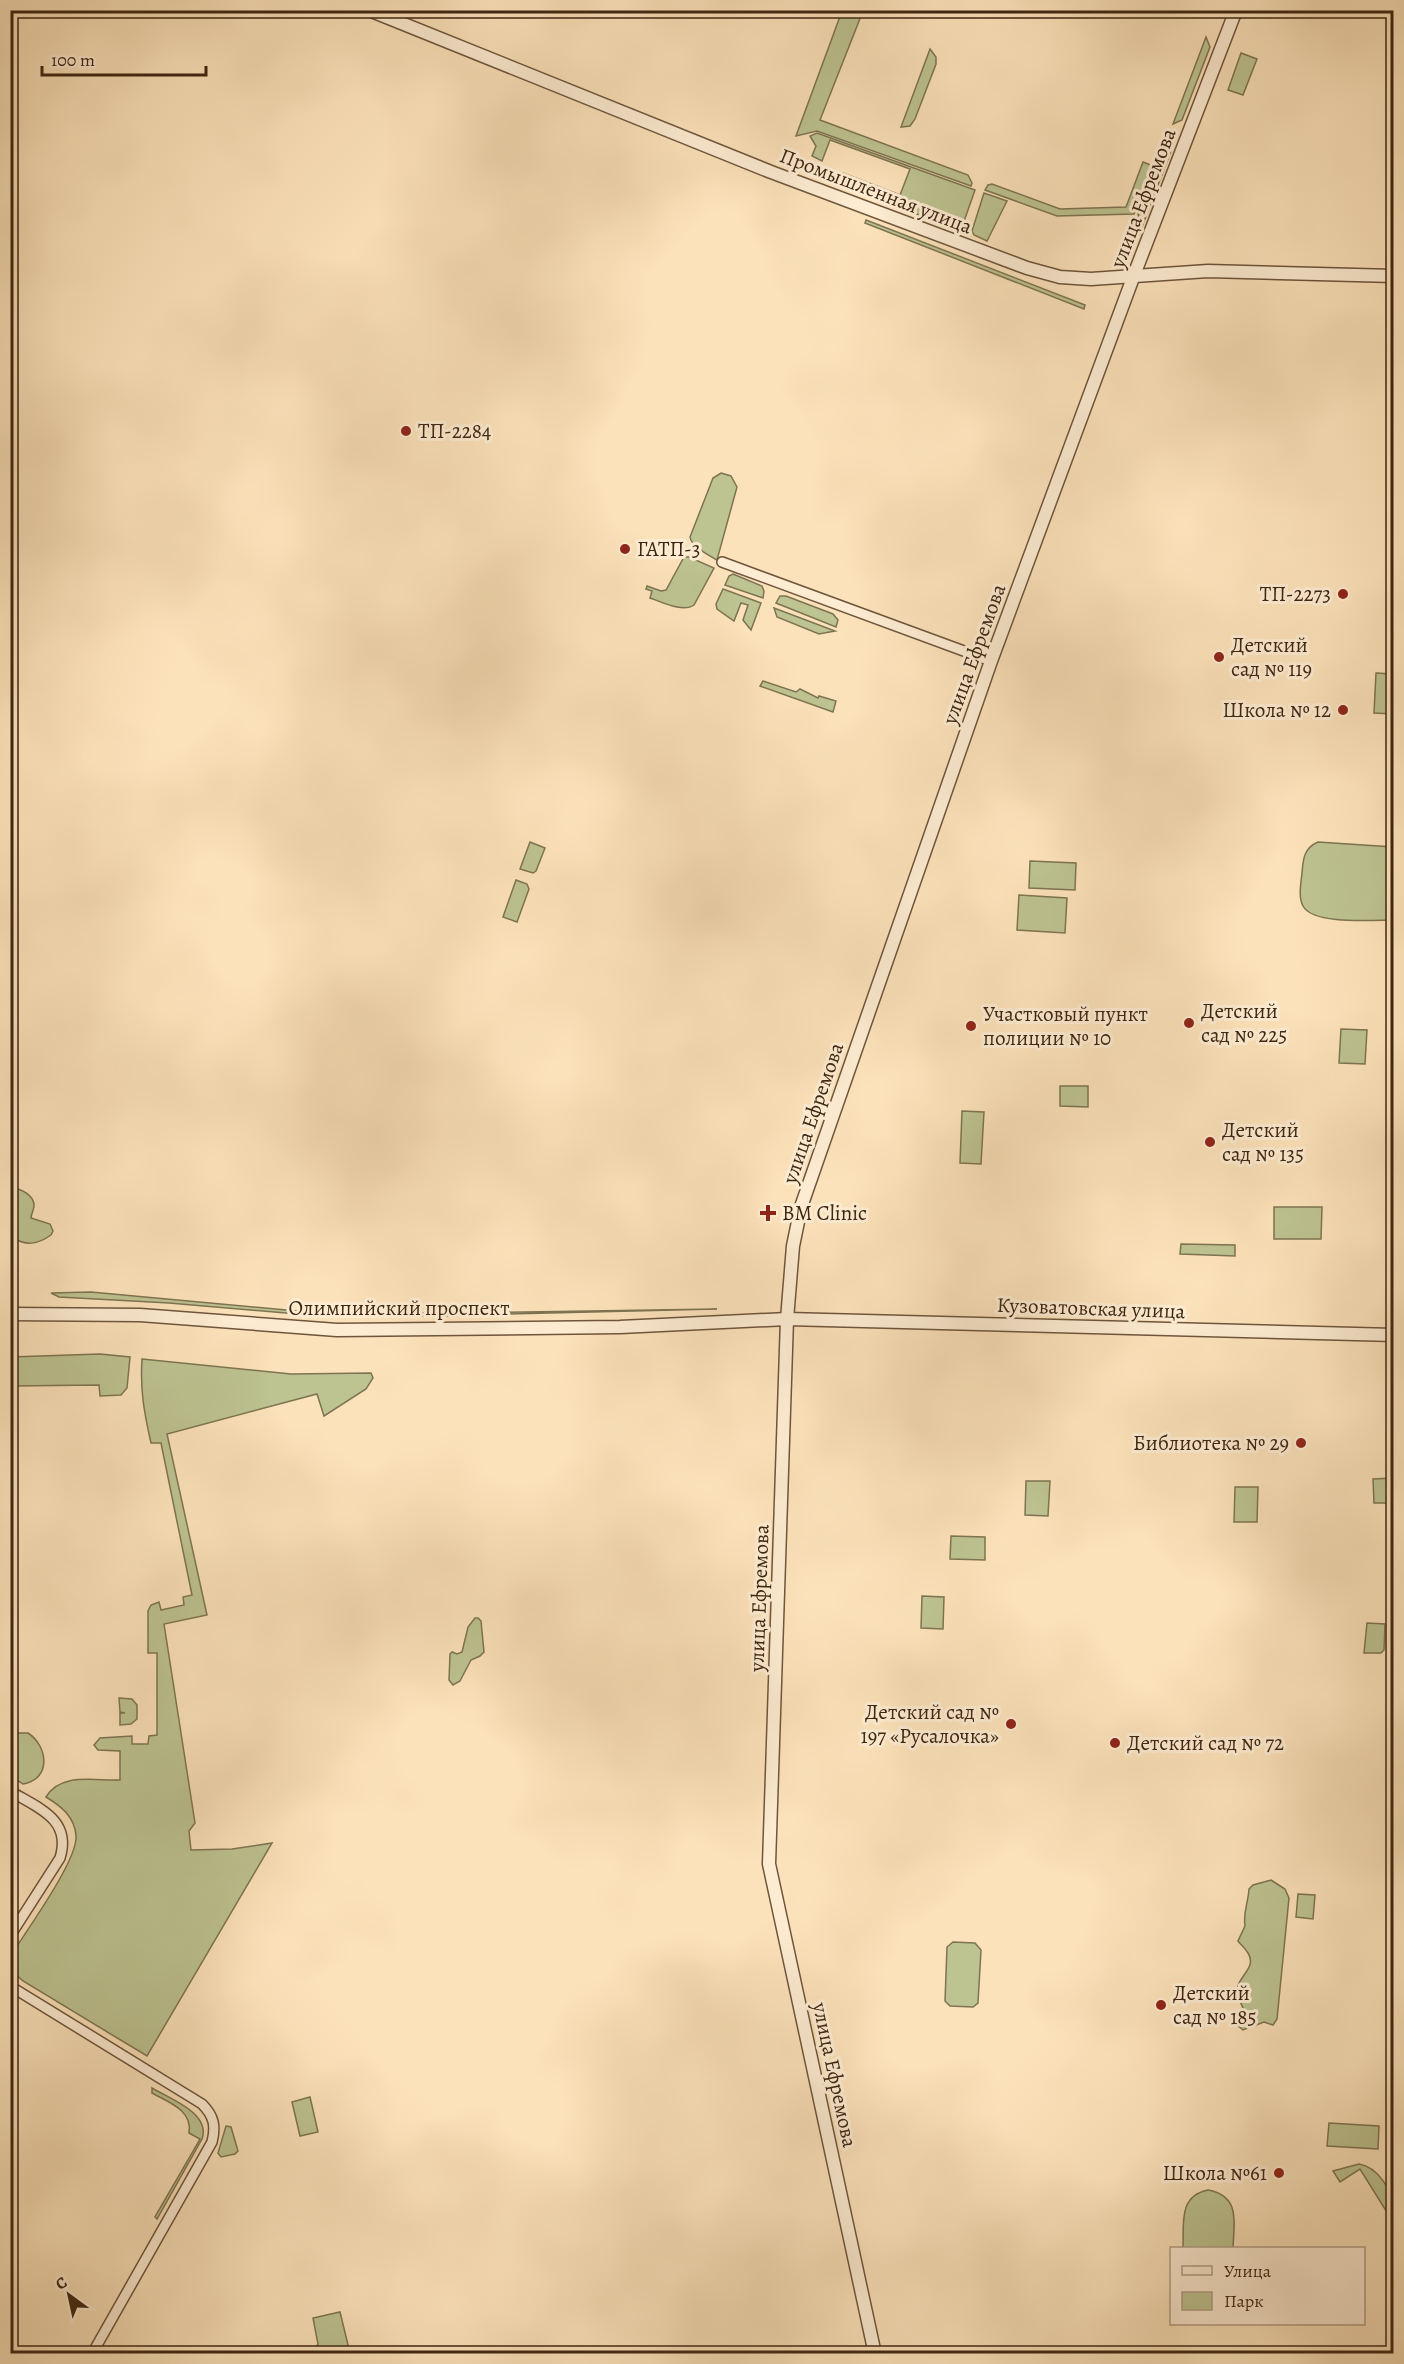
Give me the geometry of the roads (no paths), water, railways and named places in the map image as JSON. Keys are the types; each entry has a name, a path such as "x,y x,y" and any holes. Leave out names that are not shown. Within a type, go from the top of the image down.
{"street":[{"name":"Промышленная улица","path":"369,10 771,172 1028,268 1060,277 1080,279 1184,271 1394,276"},
{"name":"улица Ефремова","path":"875,2354 769,1864 787,1319 791,1265 801,1207 992,661 1134,276 1236,10"},
{"path":"722,562 992,661"},
{"name":"Олимпийский проспект","path":"10,1314 140,1315 310,1329 385,1330 620,1327 787,1319"},
{"name":"Кузоватовская улица","path":"787,1319 1394,1335"},
{"path":"10,1791 46,1813 56,1822 63,1832 64,1845 60,1858 10,1936"},
{"path":"10,1986 202,2104 210,2112 214,2122 212,2142 92,2354"}],"place":[{"name":"ТП-2284","path":"406,431"},
{"name":"ГАТП-3","path":"625,549"},
{"name":"ТП-2273","path":"1343,594"},
{"name":"Детский сад № 119","path":"1219,657"},
{"name":"Школа № 12","path":"1343,710"},
{"name":"Детский сад № 225","path":"1189,1023"},
{"name":"Участковый пункт полиции № 10","path":"971,1026"},
{"name":"Детский сад № 135","path":"1210,1142"},
{"name":"BM Clinic","path":"768,1213"},
{"name":"Библиотека № 29","path":"1301,1443"},
{"name":"Детский сад № 197 «Русалочка»","path":"1011,1724"},
{"name":"Детский сад № 72","path":"1115,1743"},
{"name":"Детский сад № 185","path":"1161,2005"},
{"name":"Школа №61","path":"1279,2173"}]}
